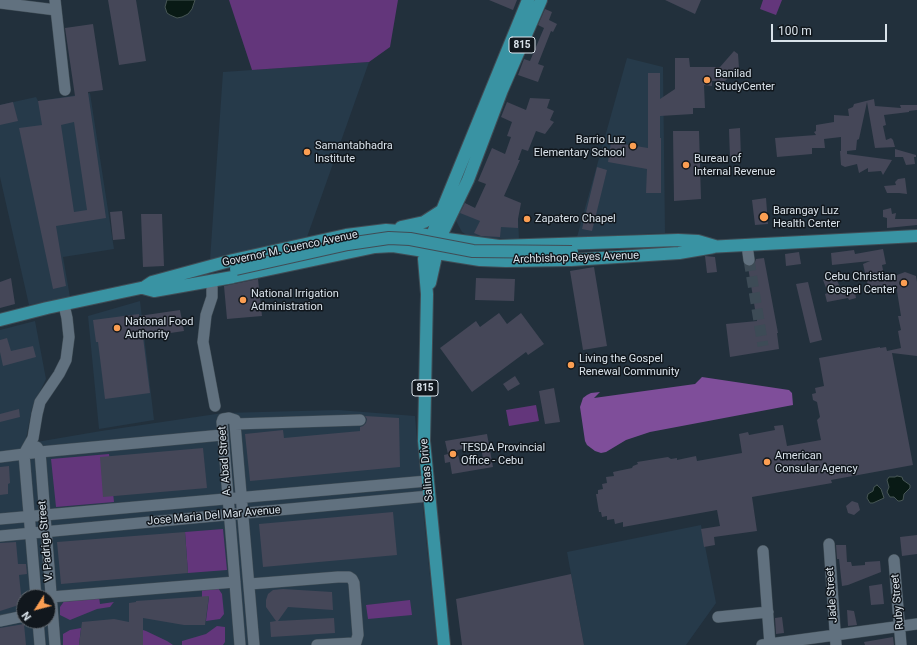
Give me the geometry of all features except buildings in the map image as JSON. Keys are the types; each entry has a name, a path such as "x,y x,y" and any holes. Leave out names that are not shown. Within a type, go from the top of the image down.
{"main road":[{"name":"815","path":"431,253 528,0"},
{"name":"815","path":"445,214 468,180 502,90 541,0"},
{"path":"386,247 391,242 392,238 387,230 420,223 433,217 445,214 457,234 472,243 471,252 472,256 476,259"},
{"name":"Governor M. Cuenco Avenue","path":"143,288 152,282 233,260 346,235 387,230 413,232 436,237"},
{"name":"Archbishop Reyes Avenue","path":"236,269 348,244 389,238 410,239 473,251 572,252 672,246 746,245 917,236"},
{"name":"Archbishop Reyes Avenue","path":"436,237 499,246 678,240 698,241 715,246"},
{"name":"Governor M. Cuenco Avenue","path":"143,288 154,291 357,250 393,246 431,253"},
{"name":"Archbishop Reyes Avenue","path":"431,253 506,261 571,260 679,253 715,246"},
{"name":"Salinas Drive","path":"431,253 427,294 424,441 444,645"},
{"name":"Governor M. Cuenco Avenue","path":"0,320 64,304 236,269"}],"street":[{"path":"0,3 56,5 65,90"},
{"path":"746,245 748,260"},
{"path":"212,280 212,297 206,315 204,342 215,406"},
{"path":"24,454 33,438 40,402 59,374 66,360 69,338 64,304"},
{"name":"A. Abad Street","path":"240,645 222,435 223,419 232,418 235,420 254,645"},
{"path":"235,424 360,420"},
{"path":"0,458 40,452 222,435"},
{"name":"V. Padriga Street","path":"33,438 40,452 50,589"},
{"name":"V. Padriga Street","path":"24,454 35,589"},
{"name":"Jose Maria Del Mar Avenue","path":"0,519 427,481"},
{"name":"Jose Maria Del Mar Avenue","path":"0,536 429,496"},
{"name":"Jade Street","path":"829,544 835,640"},
{"path":"763,551 768,612 767,645 835,640 917,624"},
{"name":"Ruby Street","path":"894,560 901,645"},
{"path":"250,584 338,577 352,578 354,583 358,635 356,642 317,645"},
{"path":"56,597 235,582"},
{"path":"718,616 768,612"},
{"path":"0,620 16,617"},
{"path":"39,629 40,645"},
{"name":"V. Padriga Street","path":"54,629 55,645"}],"shaded area":[{"path":"167,0 195,0 192,9 188,14 177,18 167,13 165,7"},
{"path":"229,0 398,0 390,47 369,62 252,70"},
{"path":"763,0 782,0 776,15 760,9"},
{"name":"Barrio Luz Elementary School","path":"627,58 663,67 665,233 577,237"},
{"path":"369,62 307,237 210,260 223,72"},
{"path":"90,93 114,249 63,257 70,297 29,305 0,177 0,105 36,97 38,101"},
{"path":"462,202 484,212 518,219 519,239 472,238 462,232 455,219"},
{"path":"140,301 154,420 99,429 88,316"},
{"path":"35,321 46,379 32,408 25,444 223,413 338,410 415,416 437,645 0,645 0,330"},
{"path":"702,377 789,390 792,393 793,405 650,432 626,440 606,452 601,453 595,451 587,445 585,441 580,407 583,398 587,395 600,392 594,398 695,384"},
{"path":"536,405 539,421 509,426 506,410"},
{"path":"109,454 114,502 56,507 51,459"},
{"path":"889,477 902,477 903,480 910,485 910,488 904,494 903,500 900,501 894,497 890,497 887,492 889,487 887,480"},
{"path":"877,485 881,489 884,498 870,503 867,498 868,494 873,491 874,487"},
{"path":"701,525 716,603 686,645 584,645 567,552"},
{"path":"223,529 227,570 188,573 185,532"},
{"path":"218,588 222,594 224,614 220,619 206,621 209,597 202,597 202,589"},
{"path":"99,597 100,604 114,602 110,607 97,609 70,620 60,615 60,607 65,600"},
{"path":"410,600 412,615 368,619 366,605"},
{"path":"217,626 225,627 225,642 223,645 182,645 182,641 206,634"},
{"path":"81,628 79,645 63,645 63,634 70,630"},
{"path":"143,630 167,641 173,645 143,645"}],"tunnel":[{"path":"749,260 763,346"}],"place":[{"name":"Banilad StudyCenter","path":"707,80"},
{"name":"Barrio Luz Elementary School","path":"633,146"},
{"name":"Samantabhadra Institute","path":"307,152"},
{"name":"Bureau of Internal Revenue","path":"686,165"},
{"name":"Barangay Luz Health Center","path":"764,217"},
{"name":"Zapatero Chapel","path":"527,219"},
{"name":"Cebu Christian Gospel Center","path":"904,283"},
{"name":"National Irrigation Administration","path":"243,300"},
{"name":"National Food Authority","path":"117,328"},
{"name":"Living the Gospel Renewal Community","path":"571,365"},
{"name":"TESDA Provincial Office - Cebu","path":"453,454"},
{"name":"American Consular Agency","path":"767,462"}]}
